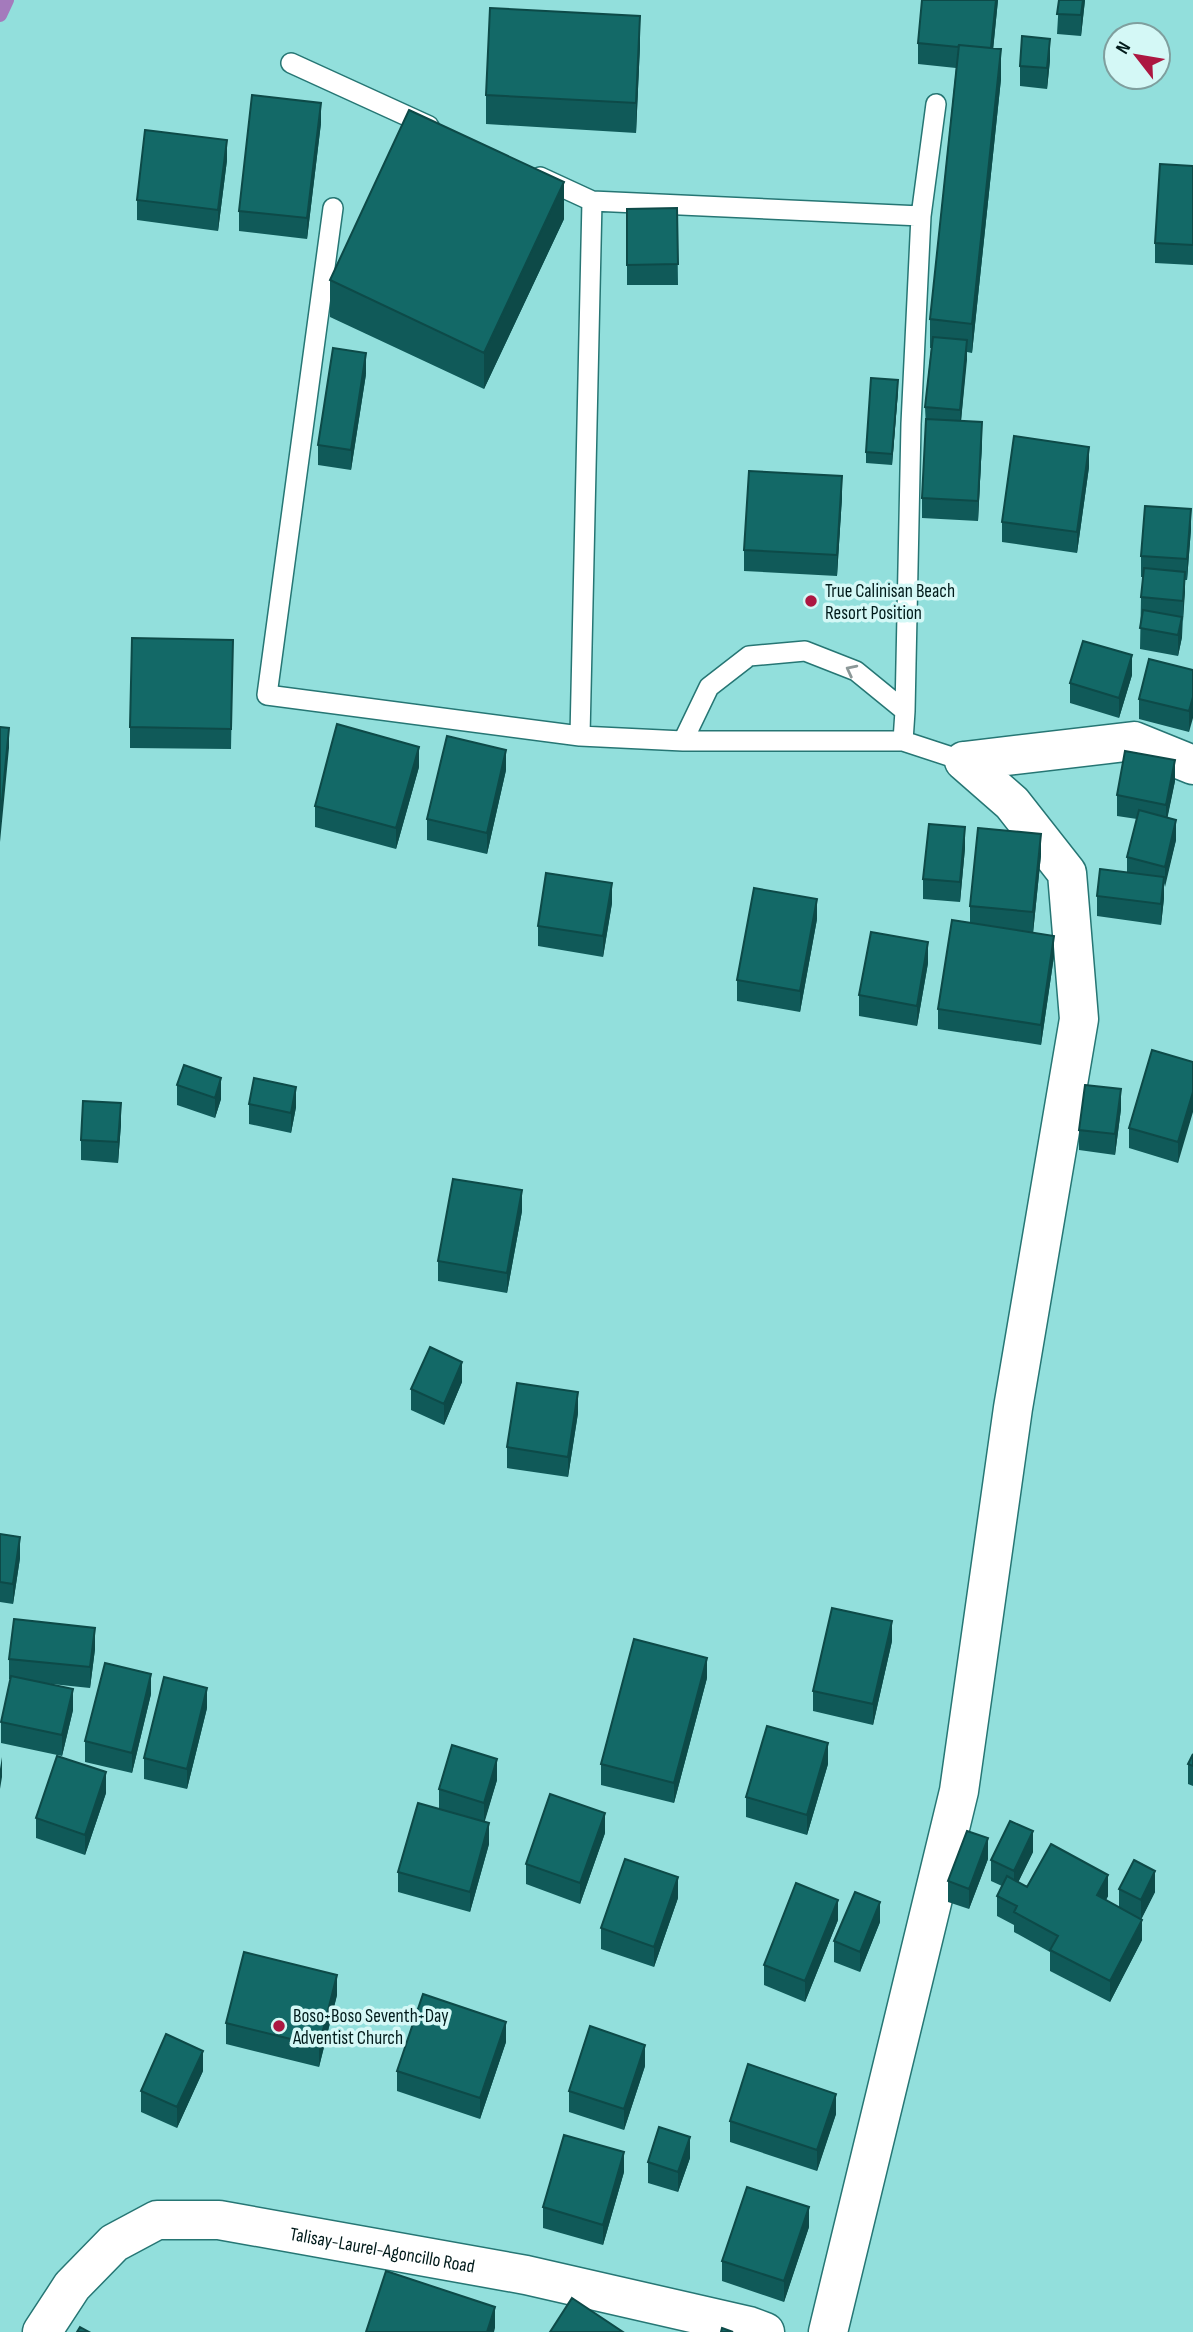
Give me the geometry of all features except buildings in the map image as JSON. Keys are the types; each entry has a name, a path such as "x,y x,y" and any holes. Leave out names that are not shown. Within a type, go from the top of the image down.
{"street":[{"path":"964,761 1134,741 1193,765"},
{"path":"828,2332 958,1791 1013,1408 1079,1019 1067,873 1012,803 964,761"},
{"name":"Talisay-Laurel-Agoncillo Road","path":"42,2332 72,2286 114,2243 157,2220 219,2220 526,2275 750,2326 765,2332"}],"lane":[{"path":"291,63 441,132"},
{"path":"903,741 911,424 922,216 936,104"},
{"path":"517,166 592,201 922,216"},
{"path":"580,736 592,201"},
{"path":"333,208 267,695 580,736 683,741 903,741 964,761"},
{"path":"683,741 709,687 749,656 805,651 856,670 905,711"}],"waterway":[{"path":"0,15 7,0"}],"place":[{"name":"True Calinisan Beach Resort Position","path":"811,601"},
{"name":"Boso-Boso Seventh-Day Adventist Church","path":"279,2026"}]}
